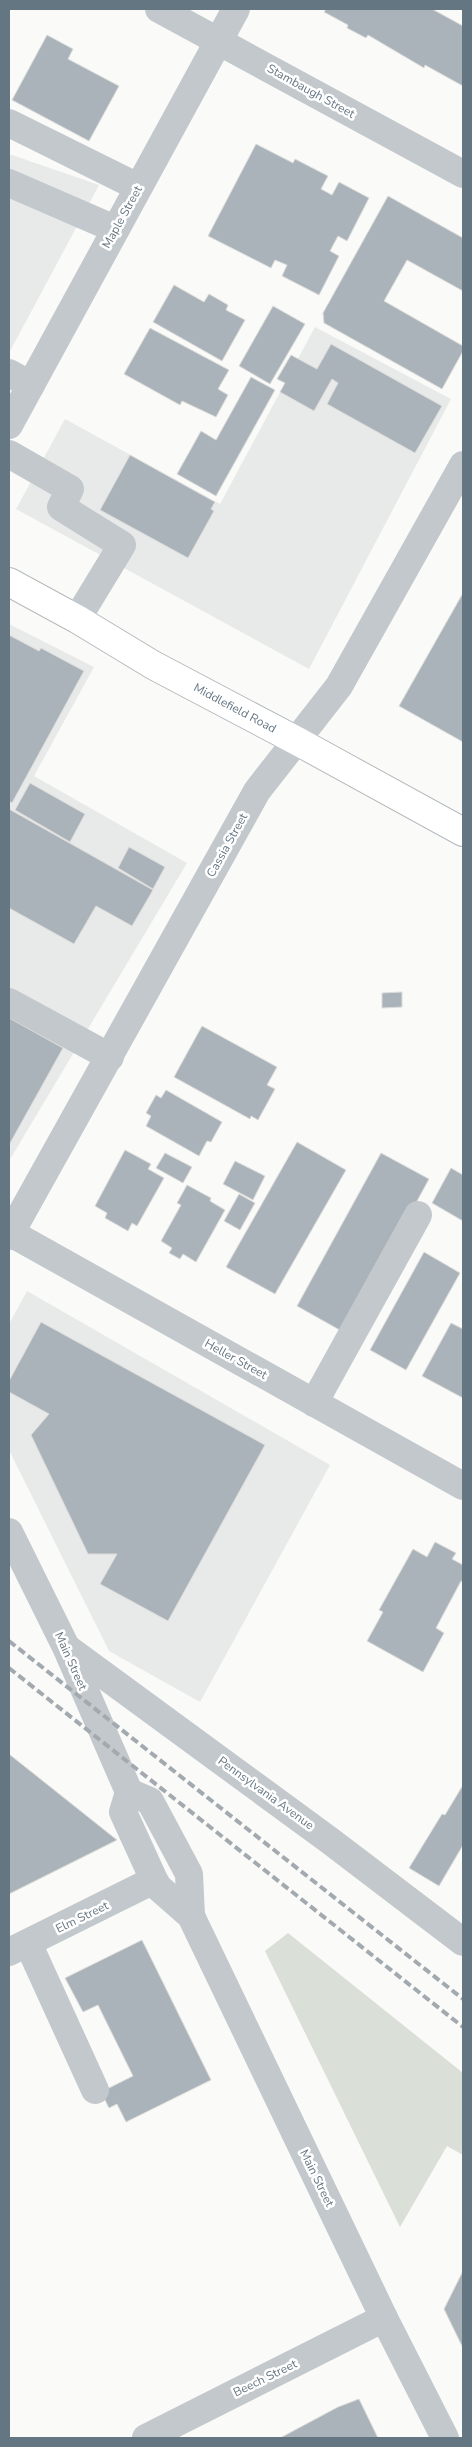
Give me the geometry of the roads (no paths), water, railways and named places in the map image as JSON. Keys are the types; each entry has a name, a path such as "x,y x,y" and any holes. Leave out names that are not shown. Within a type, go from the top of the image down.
{"main road":[{"name":"Middlefield Road","path":"9,582 77,619 153,665 463,832"}],"street":[{"name":"Stambaugh Street","path":"159,9 463,174"},
{"name":"Maple Street","path":"9,425 20,379 115,229 236,9"},
{"path":"9,123 138,186"},
{"path":"9,184 115,229"},
{"path":"9,454 70,489 61,507 122,544 77,619"},
{"name":"Cassia Street","path":"9,1234 257,791 339,686 463,465"},
{"path":"9,1002 110,1056"},
{"path":"314,1403 418,1215"},
{"name":"Heller Street","path":"9,1234 463,1486"},
{"name":"Main Street","path":"9,1532 66,1647 129,1792 123,1812 154,1880 158,1887 191,1916"},
{"name":"Pennsylvania Avenue","path":"66,1647 329,1840 463,1942"},
{"name":"Main Street","path":"129,1792 150,1801 189,1874 191,1916 384,2318 445,2438"},
{"name":"Elm Street","path":"18,1948 154,1880"},
{"path":"18,1948 96,2090"},
{"name":"Beech Street","path":"146,2438 384,2318"}],"railway":[{"path":"9,1641 463,1999"},
{"path":"9,1668 463,2027"}]}
